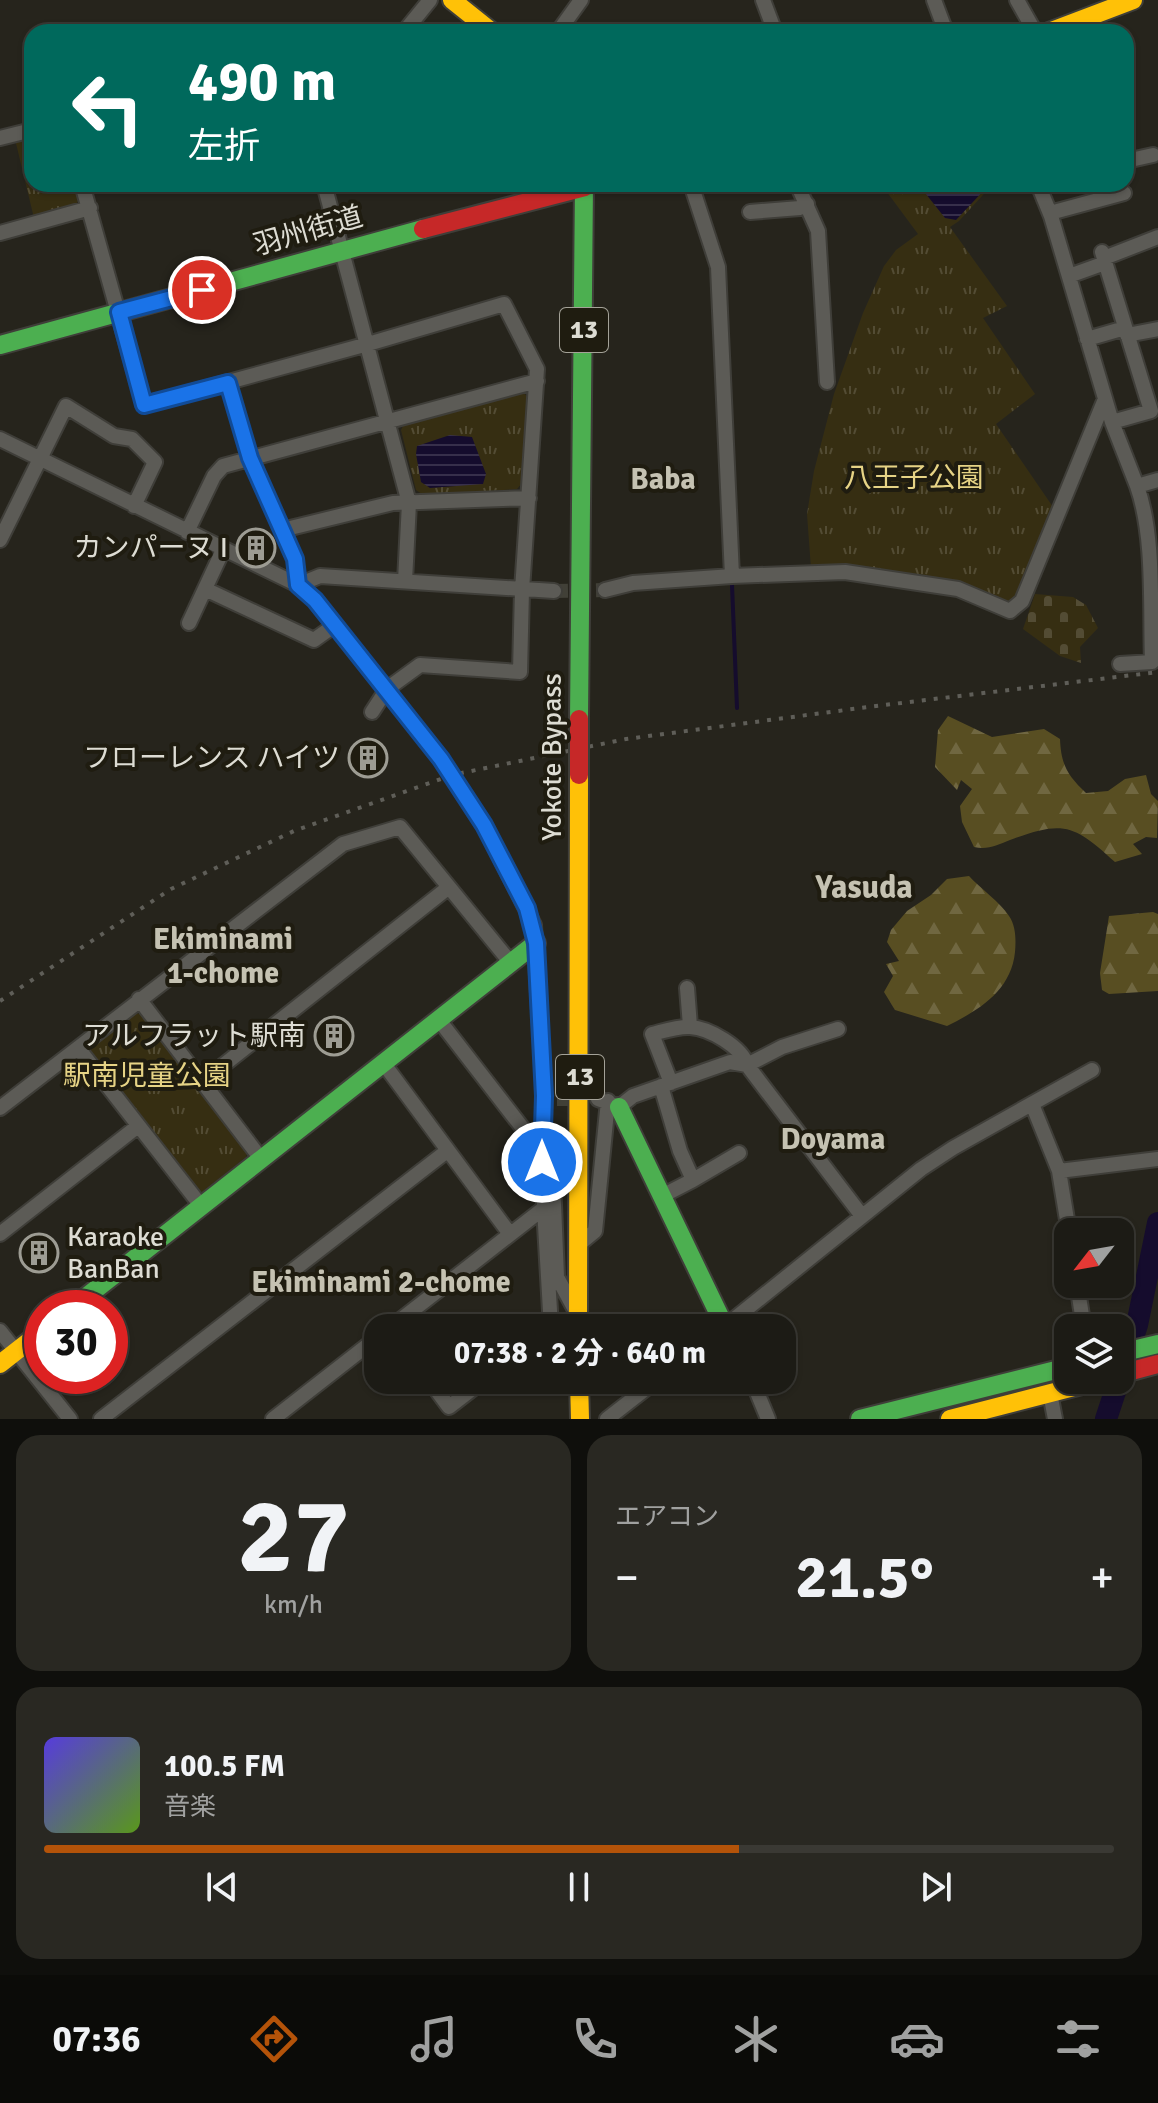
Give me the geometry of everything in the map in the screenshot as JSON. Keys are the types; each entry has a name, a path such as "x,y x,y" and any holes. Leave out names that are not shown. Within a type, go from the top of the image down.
{"main road":[{"path":"452,0 482,24"},
{"path":"1070,24 1133,0"},
{"name":"羽州街道","path":"0,345 562,192"},
{"name":"Yokote Bypass","path":"578,1314 579,719 588,192"},
{"path":"95,1290 536,943"},
{"path":"608,1102 662,1196 718,1314"},
{"path":"0,1364 24,1345"},
{"path":"1134,1350 1154,1345"},
{"path":"860,1419 1054,1370"},
{"path":"950,1419 1054,1392"},
{"path":"579,1394 580,1419"}],"street":[{"path":"410,24 430,0"},
{"path":"564,24 581,0"},
{"path":"763,0 772,24"},
{"path":"934,0 943,24"},
{"path":"1017,0 1030,24"},
{"path":"0,138 24,132"},
{"path":"1134,159 1153,155"},
{"path":"85,192 144,405 504,304 537,369 522,590 520,672 420,665 387,689 372,712"},
{"path":"326,192 409,503 405,581"},
{"path":"694,192 718,267 732,576"},
{"path":"801,192 818,231 827,382"},
{"path":"1043,192 1112,422 1143,501 1152,662 1120,664"},
{"path":"1050,213 1124,193"},
{"path":"750,212 800,208 807,204"},
{"path":"0,233 90,208"},
{"path":"1069,276 1104,258 1158,237"},
{"path":"1104,258 1151,411 1112,422"},
{"path":"1087,339 1158,329"},
{"path":"187,532 214,476 223,466 537,381"},
{"path":"228,383 250,458 295,559 298,585"},
{"path":"605,590 633,583 845,572 958,589 1010,611 1022,601 1105,399"},
{"path":"1,535 66,406 114,436 132,439 155,462 134,506"},
{"path":"0,439 298,585 315,600 387,689 441,759 484,825 527,908 536,943 550,1097 542,1139 550,1314"},
{"path":"1137,486 1158,480"},
{"path":"282,530 393,503 529,498"},
{"path":"189,623 223,550"},
{"path":"298,585 320,576 554,591"},
{"path":"205,589 314,640 335,625"},
{"path":"0,1108 343,844 400,827 511,963"},
{"path":"202,1082 449,887"},
{"path":"687,988 690,1026"},
{"path":"139,999 262,1160"},
{"path":"439,1020 528,1135 542,1139 552,1156 557,1277 575,1314"},
{"path":"693,1180 680,1151 652,1034 690,1026 715,1034 745,1057 747,1065 862,1216"},
{"path":"578,1245 595,1231 608,1102 730,1062 747,1065 782,1047 838,1029"},
{"path":"78,1048 202,1207"},
{"path":"384,1064 510,1234"},
{"path":"742,1314 921,1169 1092,1070"},
{"path":"1032,1104 1059,1171 1067,1218"},
{"path":"0,1234 138,1126"},
{"path":"101,1419 447,1151"},
{"path":"662,1196 739,1153"},
{"path":"1059,1171 1155,1159"},
{"path":"408,1314 544,1208"},
{"path":"0,1331 70,1419"},
{"path":"273,1419 364,1348"},
{"path":"1050,1393 1055,1419"},
{"path":"439,1394 449,1407 466,1394"},
{"path":"607,1419 639,1394"},
{"path":"758,1394 768,1419"}],"green space":[{"path":"24,137 24,176 15,139"},
{"path":"28,192 76,192 78,201 74,208 34,218"},
{"name":"八王子公園","path":"887,192 986,192 950,227 1007,306 983,318 1035,394 996,424 1053,507 1026,583 1012,604 811,568 807,514 814,471 834,394 863,313 884,266 896,250 918,234"},
{"path":"522,392 528,397 522,483 517,489 425,496 416,490 401,430 404,424"},
{"path":"1035,594 1073,597 1086,605 1098,628 1080,647 1081,663 1060,656 1023,629"},
{"path":"948,716 992,737 1044,729 1060,739 1066,769 1086,793 1108,791 1125,779 1146,775 1151,794 1158,801 1157,838 1146,837 1133,844 1142,854 1115,862 1089,840 1067,829 1043,830 984,848 974,847 962,822 960,806 972,789 961,780 957,790 935,767 938,730"},
{"path":"969,876 1001,906 1013,924 1015,952 1007,978 982,1006 947,1026 895,1010 884,992 893,976 886,964 899,961 887,942 891,930 907,911 931,895 947,879"},
{"path":"1158,914 1158,991 1109,994 1102,990 1100,973 1109,916"},
{"name":"駅南児童公園","path":"133,1013 142,1014 248,1149 246,1157 202,1192 194,1191 88,1057 89,1047"}],"shaded area":[{"path":"924,192 982,192 956,220 945,218"},
{"path":"450,435 472,437 486,474 483,484 430,488 421,482 417,446"}],"waterway":[{"path":"732,585 737,708"},
{"path":"1106,1419 1137,1325 1158,1223"}],"tunnel":[{"path":"554,591 605,590"},
{"path":"557,1099 585,1099"}],"railway":[{"path":"0,1001 171,889 294,831 452,775 626,739 1158,672"}],"traffic: fast":[{"path":"579,719 584,192"},
{"path":"0,345 423,229"},
{"path":"95,1290 536,943"},
{"path":"619,1107 719,1314"},
{"path":"1134,1350 1158,1344"},
{"path":"860,1419 1054,1370"}],"traffic: slow":[{"path":"452,0 482,24"},
{"path":"1070,24 1133,0"},
{"path":"578,1314 579,775"},
{"path":"0,1364 24,1345"},
{"path":"950,1419 1054,1392"},
{"path":"579,1394 580,1419"}],"traffic: jam":[{"path":"423,229 566,192"},
{"path":"579,719 579,775"},
{"path":"1134,1370 1158,1364"}],"place":[{"name":"カンパーヌ I","path":"256,548"},
{"name":"フローレンス ハイツ","path":"368,758"},
{"name":"アルフラット駅南","path":"334,1036"},
{"name":"Karaoke BanBan","path":"39,1253"}],"district":[{"name":"Baba","path":"663,479"},
{"name":"Yasuda","path":"864,887"},
{"name":"Ekiminami 1-chome","path":"223,956"},
{"name":"Doyama","path":"833,1139"},
{"name":"Ekiminami 2-chome","path":"381,1282"}],"route":[{"path":"202,290 119,312 144,405 228,383 250,458 295,559 298,585 315,600 387,689 441,759 484,825 534,925 544,1096 542,1162"}]}
